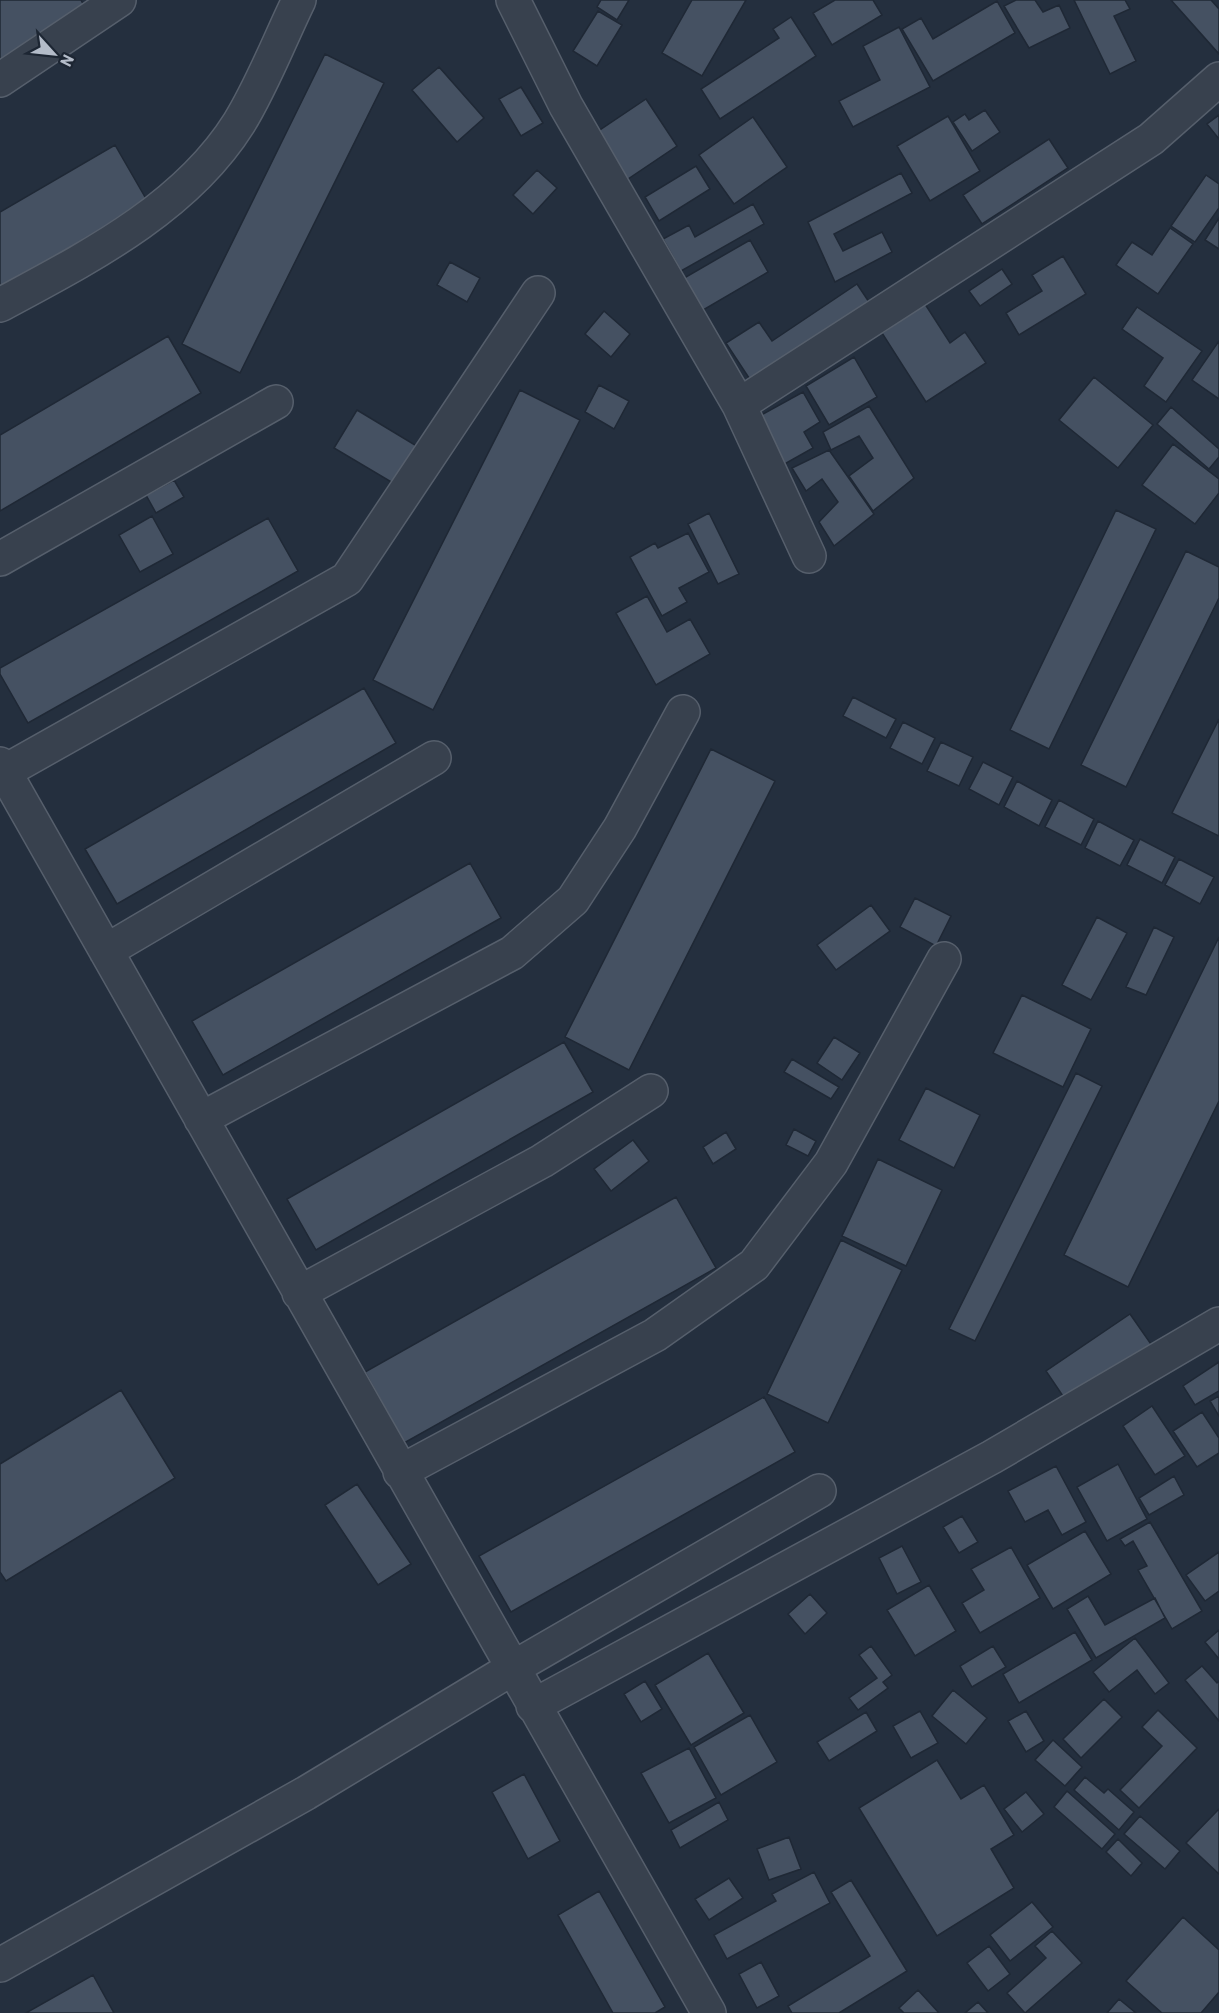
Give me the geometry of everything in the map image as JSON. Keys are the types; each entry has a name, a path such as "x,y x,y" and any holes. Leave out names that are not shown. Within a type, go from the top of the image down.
{"street":[{"path":"0,80 119,0"},
{"path":"0,305 89,257 189,186 239,123 299,0"},
{"path":"513,0 567,106 739,405 809,556"},
{"path":"739,405 1151,139 1219,79"},
{"path":"538,293 347,579 2,768 709,2013"},
{"path":"0,560 276,402"},
{"path":"201,1119 512,953 573,900 620,828 683,712"},
{"path":"106,951 434,758"},
{"path":"400,1472 655,1335 754,1265 831,1163 944,959"},
{"path":"299,1293 542,1161 651,1091"},
{"path":"533,1706 992,1457 1219,1324"},
{"path":"0,1965 306,1793 513,1668 819,1491"}],"building":[{"path":"0,0 81,0 88,14 0,64"},
{"path":"601,0 629,0 617,20 597,7"},
{"path":"692,0 746,0 702,76 662,53"},
{"path":"835,0 873,0 882,15 832,45 813,13"},
{"path":"1016,0 1035,0 1043,12 1059,5 1070,28 1029,48 1004,6"},
{"path":"1074,0 1125,0 1130,9 1114,16 1136,61 1110,74"},
{"path":"1171,0 1211,0 1219,9 1219,54"},
{"path":"997,1 1015,33 933,81 902,29 921,18 933,39"},
{"path":"598,11 622,25 597,66 573,51"},
{"path":"791,17 816,56 720,119 701,89 779,38 773,29"},
{"path":"899,27 930,87 853,127 839,101 880,80 863,46"},
{"path":"325,54 384,83 240,373 182,344"},
{"path":"439,67 484,118 457,142 412,90"},
{"path":"521,87 543,123 521,136 499,99"},
{"path":"646,99 677,146 622,183 591,136"},
{"path":"985,110 1000,132 972,151 953,122 965,114 969,120"},
{"path":"1219,115 1219,139 1207,124"},
{"path":"948,116 980,171 930,201 897,146"},
{"path":"753,117 787,167 734,204 699,155"},
{"path":"1049,139 1068,168 982,224 963,195"},
{"path":"115,145 149,204 0,291 0,212"},
{"path":"696,166 710,189 659,221 645,197"},
{"path":"537,170 557,188 533,214 513,195"},
{"path":"901,173 912,193 834,234 843,251 882,232 892,252 835,282 808,222"},
{"path":"1206,175 1219,184 1219,208 1195,242 1171,226"},
{"path":"753,204 764,224 681,271 663,239 689,225 695,237"},
{"path":"1219,218 1219,249 1205,240"},
{"path":"1170,228 1193,244 1158,294 1116,265 1132,242 1152,255"},
{"path":"750,240 768,272 698,313 679,281"},
{"path":"1063,256 1086,294 1019,335 1006,313 1042,291 1032,275"},
{"path":"450,262 480,278 467,302 437,285"},
{"path":"1002,269 1012,284 980,306 969,291"},
{"path":"857,284 869,302 751,381 726,343 759,322 772,341"},
{"path":"925,304 950,343 965,332 986,363 926,402 882,333"},
{"path":"1137,307 1202,351 1166,402 1144,386 1163,358 1122,329"},
{"path":"604,311 630,334 611,357 585,334"},
{"path":"168,336 201,393 0,511 0,435"},
{"path":"1219,341 1219,399 1192,380"},
{"path":"854,357 877,397 829,425 806,386"},
{"path":"1094,377 1153,425 1118,468 1059,420"},
{"path":"599,385 629,401 614,429 585,412"},
{"path":"520,390 580,420 433,710 373,680"},
{"path":"803,392 820,422 804,432 813,448 781,466 754,419"},
{"path":"869,406 914,478 873,511 849,476 873,458 859,436 831,450 823,432"},
{"path":"1171,407 1219,449 1219,457 1209,469 1157,424"},
{"path":"357,410 420,448 398,486 334,448"},
{"path":"1173,444 1219,479 1219,493 1195,524 1142,485"},
{"path":"829,450 874,514 834,546 819,522 838,502 822,479 806,491 792,468"},
{"path":"174,480 184,497 156,513 146,495"},
{"path":"1116,510 1156,529 1049,749 1010,730"},
{"path":"709,513 739,574 718,584 688,524"},
{"path":"152,516 173,554 140,572 119,535"},
{"path":"268,518 298,571 28,723 0,674 0,668"},
{"path":"688,533 709,572 679,588 687,602 662,616 630,557 655,543 658,548"},
{"path":"1186,551 1219,567 1219,598 1126,787 1081,765"},
{"path":"647,596 667,632 690,619 710,654 656,685 616,613"},
{"path":"364,688 396,743 117,904 85,849"},
{"path":"853,697 896,719 886,738 843,716"},
{"path":"1219,719 1219,836 1172,813"},
{"path":"903,722 935,738 922,764 890,748"},
{"path":"941,742 973,757 959,786 927,771"},
{"path":"711,749 775,781 629,1070 565,1037"},
{"path":"983,762 1013,777 999,805 969,789"},
{"path":"1017,781 1052,800 1039,826 1004,807"},
{"path":"1059,800 1094,819 1081,845 1045,827"},
{"path":"1098,821 1134,840 1120,866 1085,848"},
{"path":"1140,839 1175,857 1162,883 1127,865"},
{"path":"1179,859 1214,877 1200,904 1165,885"},
{"path":"470,863 501,918 223,1075 192,1021"},
{"path":"915,898 951,916 936,946 900,927"},
{"path":"871,905 890,931 836,970 817,945"},
{"path":"1097,917 1127,933 1091,1000 1062,985"},
{"path":"1154,927 1174,937 1146,995 1126,987"},
{"path":"1219,937 1219,1101 1128,1287 1064,1255"},
{"path":"1022,995 1091,1029 1063,1087 993,1053"},
{"path":"834,1037 860,1053 842,1080 817,1063"},
{"path":"564,1042 593,1092 316,1250 287,1199"},
{"path":"792,1059 839,1087 831,1099 784,1072"},
{"path":"1076,1073 1102,1086 975,1341 949,1329"},
{"path":"926,1088 980,1115 954,1168 899,1140"},
{"path":"794,1129 816,1141 808,1156 786,1145"},
{"path":"726,1132 736,1149 713,1164 703,1147"},
{"path":"633,1140 649,1161 611,1191 594,1169"},
{"path":"878,1159 942,1190 906,1266 842,1236"},
{"path":"676,1197 716,1268 404,1443 365,1372"},
{"path":"841,1240 902,1270 828,1423 767,1394"},
{"path":"1130,1314 1153,1347 1069,1405 1046,1371"},
{"path":"1219,1362 1219,1391 1195,1405 1183,1386"},
{"path":"121,1390 175,1478 6,1581 0,1572 0,1464"},
{"path":"1219,1396 1219,1416 1210,1401"},
{"path":"764,1397 795,1452 511,1612 479,1556"},
{"path":"1152,1406 1185,1456 1155,1475 1123,1426"},
{"path":"1202,1412 1219,1438 1219,1453 1197,1467 1173,1431"},
{"path":"1118,1464 1147,1519 1107,1541 1077,1487"},
{"path":"1056,1466 1086,1522 1062,1535 1048,1510 1025,1522 1008,1491"},
{"path":"1174,1476 1184,1495 1149,1515 1139,1498"},
{"path":"357,1484 411,1564 378,1585 325,1505"},
{"path":"962,1516 978,1542 959,1553 943,1527"},
{"path":"1150,1522 1202,1611 1172,1629 1138,1570 1147,1566 1133,1541 1125,1546 1120,1539"},
{"path":"1085,1531 1111,1574 1053,1609 1027,1565"},
{"path":"902,1546 921,1582 897,1594 879,1558"},
{"path":"1011,1547 1040,1598 980,1633 962,1603 984,1590 971,1569"},
{"path":"1219,1552 1219,1591 1205,1601 1186,1575"},
{"path":"929,1585 956,1631 915,1656 887,1610"},
{"path":"810,1594 827,1613 805,1634 788,1614"},
{"path":"1088,1596 1105,1625 1155,1598 1165,1618 1096,1658 1067,1609"},
{"path":"1219,1630 1219,1659 1205,1642"},
{"path":"1075,1632 1092,1660 1019,1703 1003,1674"},
{"path":"1135,1638 1169,1683 1155,1694 1137,1670 1109,1692 1093,1672"},
{"path":"871,1646 892,1675 883,1682 888,1688 858,1710 849,1698 877,1678 859,1655"},
{"path":"993,1646 1006,1667 972,1687 960,1666"},
{"path":"708,1653 744,1713 691,1745 655,1685"},
{"path":"1202,1666 1217,1683 1219,1681 1219,1721 1185,1680"},
{"path":"645,1681 662,1709 641,1722 624,1694"},
{"path":"953,1690 987,1718 966,1744 932,1716"},
{"path":"1104,1699 1122,1717 1081,1758 1063,1739"},
{"path":"1158,1710 1197,1748 1139,1808 1120,1790 1162,1746 1142,1727"},
{"path":"920,1711 938,1743 911,1758 893,1726"},
{"path":"1026,1711 1044,1741 1026,1752 1008,1721"},
{"path":"866,1712 877,1731 829,1761 817,1742"},
{"path":"750,1715 777,1762 721,1795 694,1747"},
{"path":"1053,1740 1082,1767 1065,1786 1035,1760"},
{"path":"689,1748 716,1798 669,1823 641,1773"},
{"path":"937,1760 961,1799 984,1785 1014,1835 991,1849 1014,1888 937,1936 859,1808"},
{"path":"524,1774 560,1841 528,1859 492,1792"},
{"path":"1085,1777 1104,1793 1108,1789 1134,1812 1119,1830 1074,1790"},
{"path":"1067,1791 1115,1834 1102,1849 1054,1807"},
{"path":"1026,1792 1044,1814 1022,1832 1004,1809"},
{"path":"719,1802 728,1820 680,1848 671,1830"},
{"path":"1219,1809 1219,1874 1186,1843"},
{"path":"1140,1816 1180,1851 1165,1869 1124,1834"},
{"path":"789,1837 801,1869 769,1880 757,1849"},
{"path":"1118,1839 1142,1863 1131,1876 1106,1852"},
{"path":"814,1872 830,1903 727,1959 714,1935 776,1901 772,1894"},
{"path":"729,1878 743,1898 709,1920 695,1899"},
{"path":"851,1880 907,1971 839,2013 792,2013 788,2006 870,1956 831,1892"},
{"path":"599,1891 665,2007 655,2013 613,2013 558,1915"},
{"path":"1032,1902 1053,1927 1010,1961 990,1935"},
{"path":"1183,1917 1219,1950 1219,1992 1201,2013 1162,2013 1126,1981"},
{"path":"1052,1931 1082,1963 1025,2013 1007,1993 1046,1958 1035,1946"},
{"path":"989,1946 1010,1974 988,1991 967,1963"},
{"path":"761,1962 779,1996 757,2008 739,1974"},
{"path":"93,1975 114,2013 26,2013"},
{"path":"918,1990 939,2013 904,2013 899,2008"},
{"path":"1119,1999 1136,2013 1107,2013"},
{"path":"978,2002 988,2013 965,2013"}]}
